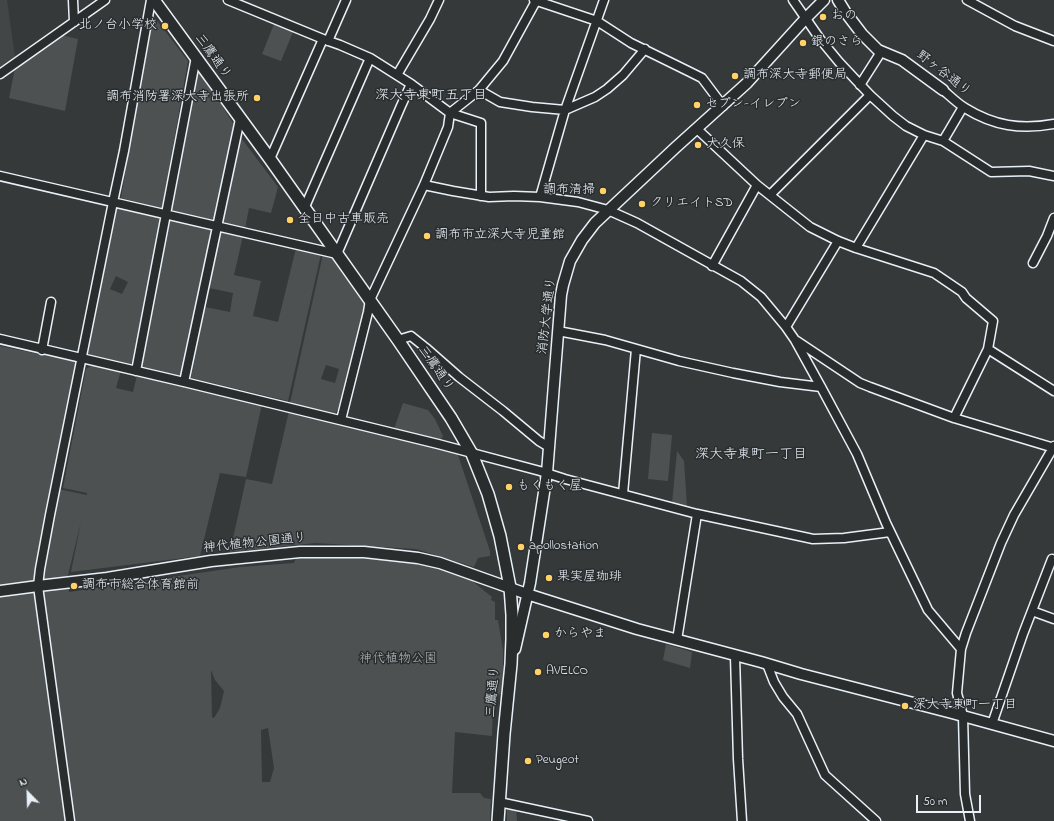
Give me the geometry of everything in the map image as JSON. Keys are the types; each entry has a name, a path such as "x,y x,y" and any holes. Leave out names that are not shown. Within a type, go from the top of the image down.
{"main road":[{"name":"三鷹通り","path":"153,0 196,57 370,300 447,412 472,454 488,494 500,536 510,587 512,615 511,664 498,821"}],"street":[{"path":"73,0 74,22"},
{"path":"0,74 105,0"},
{"path":"70,821 38,586 50,515 153,0"},
{"path":"228,0 370,58 411,84 450,113 481,123 481,196"},
{"path":"248,8 252,0"},
{"path":"270,160 346,0"},
{"path":"397,75 430,19 439,0"},
{"path":"341,420 370,300 424,185 448,127 450,113 479,90 503,60 535,0 597,21 631,43 702,78 724,106"},
{"path":"540,197 565,110 604,0"},
{"path":"793,0 824,45 842,66 870,95 906,126 943,141 991,172 1029,171 1054,176"},
{"name":"消防大学通り","path":"511,664 530,584 547,473 558,331 563,285 570,261 588,231 608,210 724,106 824,0"},
{"name":"野ヶ谷通り","path":"838,0 862,34 878,50 902,60 943,90 963,107 994,122 1010,126 1038,127 1054,124"},
{"path":"967,0 1004,21 1054,41"},
{"path":"479,90 500,102 565,110 595,97 612,86 645,50"},
{"path":"860,85 881,52"},
{"path":"136,370 196,57"},
{"path":"304,209 370,58"},
{"path":"0,176 336,254 411,84"},
{"path":"770,195 870,95"},
{"path":"943,141 963,107"},
{"path":"184,382 240,119"},
{"path":"697,129 757,185 810,227 856,248 934,273 962,292 966,298 994,321 988,349 954,418"},
{"path":"856,248 924,134"},
{"path":"424,185 488,197 540,197 578,202 608,210 637,223 741,282 761,297 795,340 857,454 890,532 928,610 961,649"},
{"path":"712,266 757,185"},
{"path":"1033,263 1054,218"},
{"path":"786,327 838,241"},
{"path":"42,350 51,302"},
{"path":"558,331 597,339 680,361 733,373 780,382 821,387"},
{"path":"398,340 411,336 458,377 484,396 539,441 549,447"},
{"path":"0,339 42,350 136,370 341,420 547,473 697,514 813,539 844,538 890,532"},
{"path":"795,340 860,383 954,418 1054,447 1017,509 1007,529 961,649 958,693 963,716 965,794 970,821"},
{"path":"623,494 636,349"},
{"path":"988,349 1054,391"},
{"path":"677,640 697,514"},
{"name":"神代植物公園通り","path":"0,591 108,578 231,558 300,552 364,552 403,556 431,560 527,594 637,629 1054,741"},
{"path":"992,724 1052,559"},
{"path":"1032,611 1054,619"},
{"path":"735,656 738,758 742,821"},
{"path":"767,664 774,682 783,697 797,714 825,775 876,821"},
{"path":"499,802 560,818 588,821"}],"shaded area":[{"path":"0,0 7,0 15,57 0,67"}],"green space":[{"path":"152,14 188,61 162,208 121,198"},
{"path":"274,24 293,32 281,61 262,54"},
{"path":"60,35 78,39 65,111 9,98 15,68"},
{"path":"196,73 199,73 216,96 234,125 219,203 214,219 211,221 173,213 170,210"},
{"path":"239,138 242,139 278,187 271,213 249,208 245,229 226,224 223,220"},
{"path":"119,208 158,217 161,220 134,362 130,364 88,354 115,210","holes":["116,276 128,282 122,294 110,289"]},
{"path":"171,220 211,229 214,233 185,373 181,377 143,368 141,364 168,222"},
{"path":"224,231 243,236 234,275 261,281 253,316 278,322 296,248 321,254 288,401 191,378 205,307 230,312 233,293 209,288 220,234"},
{"path":"323,254 330,256 365,305 338,409 335,413 290,403","holes":["326,365 339,369 335,383 321,379"]},
{"name":"神代植物公園","path":"0,346 76,362 53,488 87,495 87,493 63,488 86,369 94,364 121,370 116,388 133,392 137,375 262,404 246,477 220,473 200,556 71,572 81,522 68,575 69,592 240,567 294,563 296,558 354,556 433,565 466,576 492,597 491,600 495,602 495,620 498,620 503,650 503,691 493,703 492,736 455,732 452,793 480,793 484,798 491,799 490,821 0,821","holes":["211,670 215,680 224,691 220,708 214,718 212,717","268,728 274,768 270,782 262,782 261,730"]},
{"path":"403,403 428,410 435,419 443,436 439,442 394,429"},
{"path":"289,411 457,452 490,551 490,556 478,558 474,567 416,549 315,543 230,552 246,479 272,484"},
{"path":"652,433 672,435 668,481 648,479"},
{"path":"677,451 684,461 687,506 672,503"},
{"path":"666,644 692,652 690,668 663,660"},
{"path":"507,809 516,809 517,821 507,821"}],"place":[{"name":"おの","path":"823,17"},
{"name":"北ノ台小学校","path":"165,26"},
{"name":"銀のさら","path":"803,43"},
{"name":"調布深大寺郵便局","path":"735,76"},
{"name":"調布消防署深大寺出張所","path":"257,98"},
{"name":"セブン-イレブン","path":"697,105"},
{"name":"大久保","path":"698,145"},
{"name":"調布清掃","path":"603,191"},
{"name":"クリエイトSD","path":"642,204"},
{"name":"全日中古車販売","path":"290,220"},
{"name":"調布市立深大寺児童館","path":"427,236"},
{"name":"もくもく屋","path":"509,487"},
{"name":"apollostation","path":"521,547"},
{"name":"果実屋珈琲","path":"549,578"},
{"name":"調布市総合体育館前","path":"74,586"},
{"name":"からやま","path":"546,635"},
{"name":"AVELCO","path":"538,672"},
{"name":"深大寺東町一丁目","path":"905,706"},
{"name":"Peugeot","path":"528,761"}],"district":[{"name":"深大寺東町五丁目","path":"431,97"},
{"name":"深大寺東町一丁目","path":"751,456"}]}
